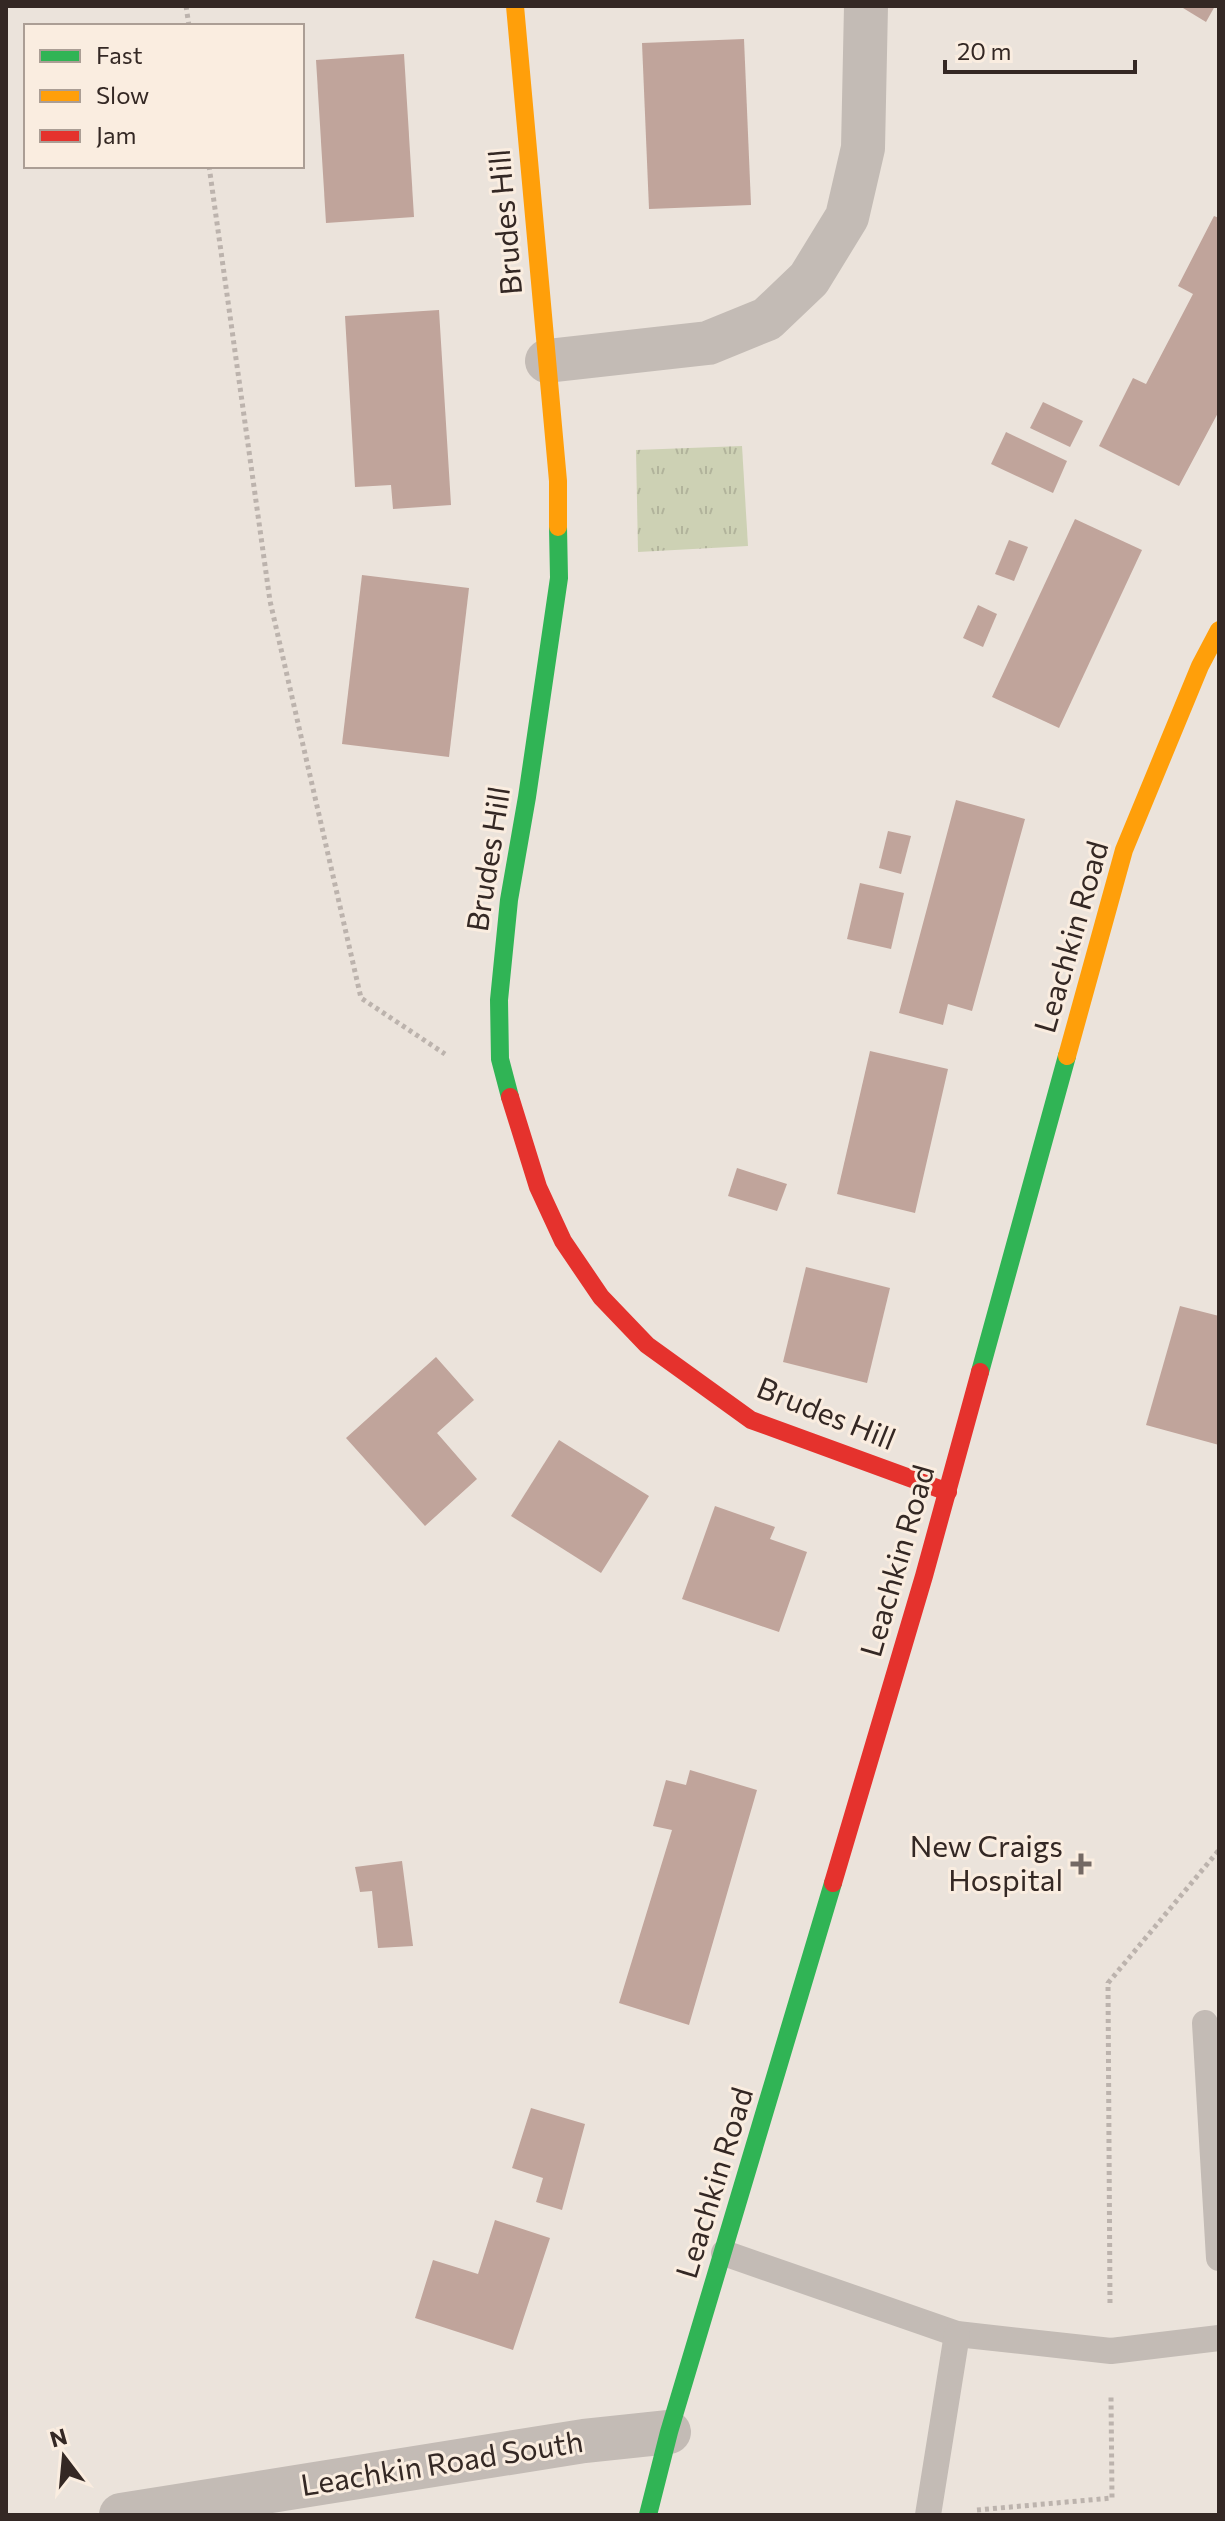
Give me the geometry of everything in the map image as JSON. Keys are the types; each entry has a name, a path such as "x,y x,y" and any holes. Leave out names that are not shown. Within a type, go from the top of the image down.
{"street":[{"name":"Brudes Hill","path":"515,6 558,481 559,578 509,900 501,985 500,1059 510,1098 538,1187 563,1241 601,1297 647,1345 751,1420 948,1492"},
{"path":"547,361 708,343 767,319 809,279 847,217 863,148 866,6"},
{"name":"Leachkin Road","path":"648,2515 669,2432 948,1492 1124,850 1200,666 1219,630"},
{"name":"Leachkin Road South","path":"121,2515 584,2441 669,2432"}],"lane":[{"path":"1205,2023 1219,2258"},
{"path":"724,2253 957,2334 1111,2351 1219,2338"},
{"path":"928,2515 957,2334"}],"path":[{"path":"209,168 270,601 361,998 510,1098"},
{"path":"928,2515 1112,2498 1108,1983 1219,1850"}],"green space":[{"path":"742,446 748,546 638,552 636,450"}],"building":[{"path":"1184,6 1215,6 1206,22"},
{"path":"744,39 751,205 649,209 642,43"},
{"path":"404,54 414,217 326,223 316,60"},
{"path":"1214,216 1219,218 1219,411 1179,486 1099,446 1133,378 1146,384 1193,294 1178,286"},
{"path":"439,310 451,505 393,509 391,485 355,487 345,316"},
{"path":"1043,402 1083,421 1070,447 1030,428"},
{"path":"1006,432 1067,461 1053,493 991,464"},
{"path":"1075,519 1142,550 1059,728 992,697"},
{"path":"1009,540 1028,547 1014,581 995,574"},
{"path":"362,575 469,588 449,757 342,744"},
{"path":"978,605 997,614 983,647 963,638"},
{"path":"956,800 1025,819 972,1011 948,1004 943,1025 899,1013"},
{"path":"888,831 911,836 901,874 879,868"},
{"path":"860,883 904,893 891,949 847,939"},
{"path":"870,1051 948,1069 915,1213 837,1194"},
{"path":"737,1168 787,1184 777,1211 728,1196"},
{"path":"806,1267 890,1288 867,1383 783,1362"},
{"path":"1180,1306 1219,1316 1219,1445 1146,1425"},
{"path":"436,1357 474,1400 437,1433 477,1479 425,1526 346,1438"},
{"path":"559,1440 649,1496 601,1573 511,1516"},
{"path":"715,1506 775,1527 770,1539 807,1552 779,1632 682,1599"},
{"path":"690,1770 757,1790 689,2025 619,2003 672,1830 653,1826 666,1780 686,1785"},
{"path":"402,1861 413,1946 378,1948 372,1891 360,1892 355,1867"},
{"path":"531,2108 585,2124 562,2210 536,2202 543,2178 512,2168"},
{"path":"495,2220 550,2238 513,2350 415,2318 433,2260 478,2274"}],"traffic: fast":[{"path":"510,1097 500,1059 499,1000 509,900 559,578 558,527"},
{"path":"980,1372 1067,1056"},
{"path":"648,2515 669,2432 833,1883"}],"traffic: slow":[{"path":"515,6 558,481 558,527"},
{"path":"1067,1056 1124,850 1200,666 1219,630"}],"traffic: jam":[{"path":"510,1097 538,1187 563,1241 601,1297 647,1345 751,1420 948,1492"},
{"path":"833,1883 924,1576 980,1372"}],"place":[{"name":"New Craigs Hospital","path":"1081,1864"}]}
